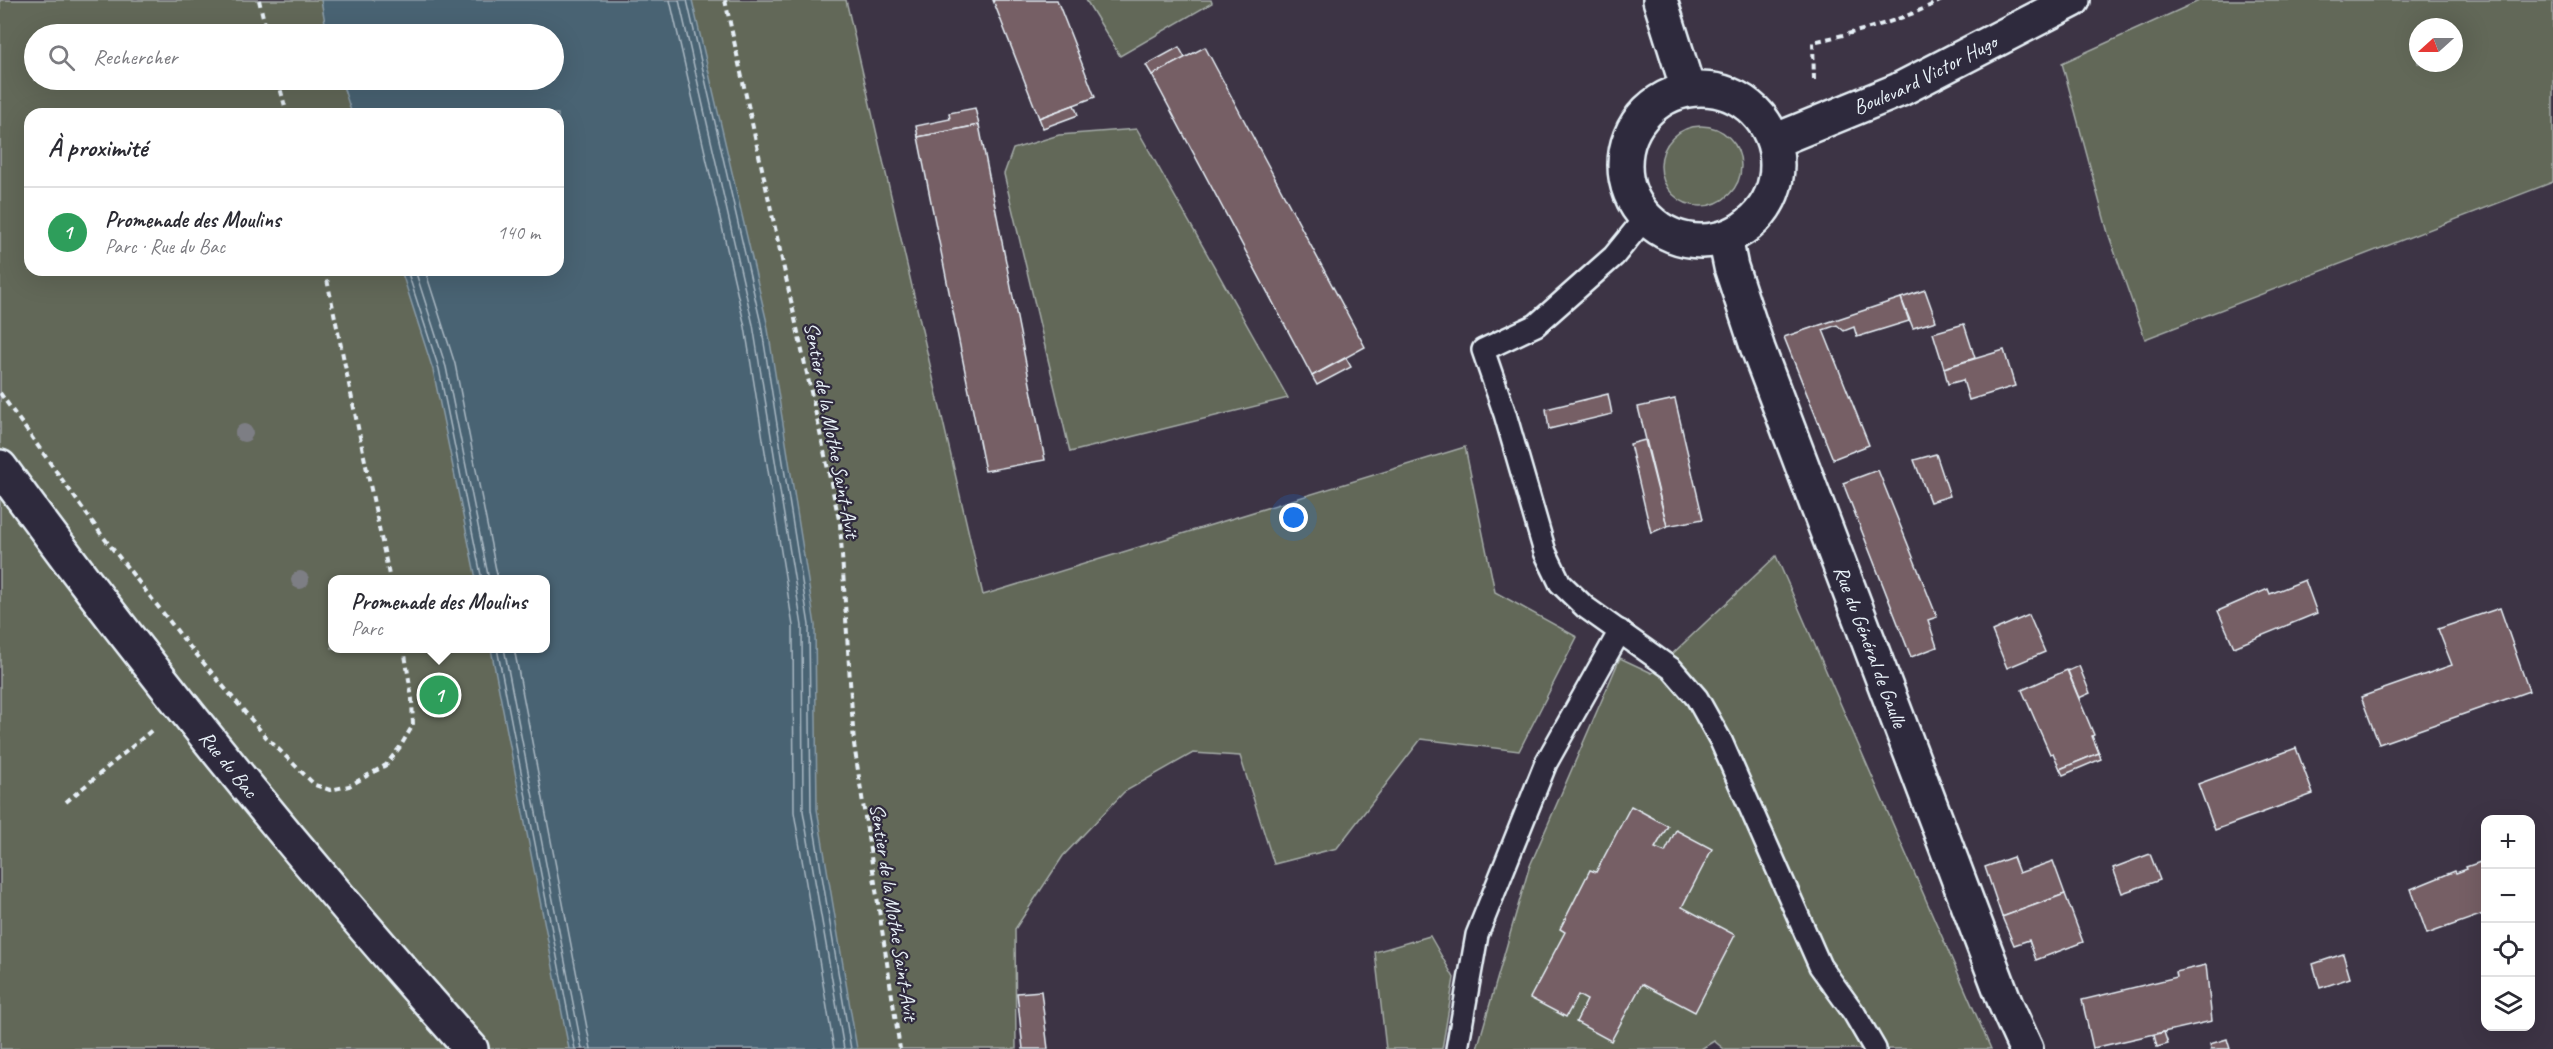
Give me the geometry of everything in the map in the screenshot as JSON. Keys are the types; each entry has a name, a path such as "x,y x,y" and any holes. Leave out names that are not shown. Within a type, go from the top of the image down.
{"main road":[{"path":"1660,0 1688,89"},
{"name":"Boulevard Victor Hugo","path":"1774,141 1899,90 2073,0"},
{"path":"1710,88 1730,94 1750,105 1765,121 1774,141 1778,165 1774,189 1764,210 1746,227 1725,238 1704,242 1682,240 1662,231 1645,218 1632,198 1625,176 1625,152 1633,130 1647,111 1665,97 1688,89 1710,88"},
{"name":"Rue du Général de Gaulle","path":"1725,238 1731,267 1758,349 2006,1005 2026,1049"},
{"name":"Rue du Bac","path":"0,467 181,706 405,975 471,1049"}],"lane":[{"path":"1645,218 1614,256 1536,325 1483,350 1505,414 1545,552 1560,583 1585,607 1672,669 1697,698 1722,741 1820,966 1854,1013 1875,1049"},
{"path":"1457,1049 1477,935 1481,924 1546,763 1620,632"}],"path":[{"path":"258,0 264,24"},
{"name":"Sentier de la Mothe Saint-Avit","path":"725,0 840,524 854,744 900,1049"},
{"path":"1814,80 1813,42 1873,28 1921,11 1942,0"},
{"path":"281,90 285,108"},
{"path":"327,276 389,575"},
{"path":"0,393 101,534 215,677 266,737 315,785 330,790 349,786 386,765 400,747 413,725 405,653"},
{"path":"66,802 215,677"}],"green space":[{"path":"0,0 846,0 983,595 1465,447 1495,592 1577,637 1519,751 1421,739 1337,848 1274,864 1240,756 1193,753 1124,792 1063,856 1015,929 1016,1049 0,1049"},
{"path":"1086,0 1211,0 1212,3 1120,56"},
{"path":"2201,0 2553,0 2553,182 2145,339 2108,233 2062,63"},
{"path":"1701,126 1716,129 1729,138 1738,151 1741,166 1738,181 1729,194 1716,203 1701,206 1686,203 1673,194 1664,181 1661,166 1664,151 1673,138 1686,129"},
{"path":"1137,129 1288,398 1070,452 1004,174 1013,149 1059,135"},
{"path":"1776,556 1991,1049 1724,1049 1714,1041 1701,1049 1477,1049 1529,868 1620,658 1652,673"},
{"path":"1430,936 1454,978 1442,1049 1386,1049 1375,952"}],"water":[{"path":"321,0 692,0 767,323 815,625 817,809 857,1049 569,1049 492,653 550,653 550,575 475,575 433,370 403,276 564,276 564,108 350,108 344,90 564,90 564,24 325,24"}],"building":[{"path":"993,0 1057,0 1095,97 1039,118"},
{"path":"1179,47 1185,58 1152,75 1146,65"},
{"path":"1205,47 1365,347 1312,376 1152,75"},
{"path":"1074,105 1078,115 1043,128 1039,118"},
{"path":"975,108 979,125 918,137 916,126 950,119 949,113"},
{"path":"979,125 1045,460 985,471 918,137"},
{"path":"1925,290 1936,321 1913,328 1901,298"},
{"path":"1901,298 1909,321 1857,337 1854,327 1844,331 1837,325 1823,330 1869,445 1833,459 1784,337"},
{"path":"1964,324 1975,358 1944,368 1933,333"},
{"path":"2004,350 2015,386 1969,400 1963,380 1948,384 1944,368"},
{"path":"1346,358 1351,367 1317,385 1312,376"},
{"path":"1608,394 1612,414 1549,429 1546,409"},
{"path":"1675,399 1703,519 1667,526 1638,407"},
{"path":"1645,440 1667,526 1651,533 1630,444"},
{"path":"1936,454 1950,496 1930,502 1914,460"},
{"path":"1878,470 1937,617 1928,620 1937,647 1911,657 1843,483"},
{"path":"2305,580 2317,613 2234,647 2218,611 2268,589 2270,594"},
{"path":"2500,608 2529,691 2379,744 2361,697 2452,665 2438,629"},
{"path":"2029,615 2045,652 2007,668 1992,631"},
{"path":"2079,666 2090,693 2079,698 2068,671"},
{"path":"2067,670 2094,735 2092,736 2099,753 2060,769 2053,753 2050,754 2022,690"},
{"path":"2296,748 2313,794 2215,830 2198,784"},
{"path":"2099,753 2101,759 2063,775 2060,769"},
{"path":"1631,806 1668,826 1655,848 1665,852 1676,830 1712,849 1682,907 1735,935 1695,1012 1642,984 1611,1041 1576,1022 1587,1000 1578,995 1566,1017 1530,998 1565,932 1560,929 1590,870 1596,872"},
{"path":"2150,854 2160,880 2122,893 2113,868"},
{"path":"2013,857 2019,873 2053,861 2065,894 2002,917 1985,867"},
{"path":"2481,862 2481,915 2427,934 2411,889 2455,871 2456,873 2467,869 2466,867"},
{"path":"2065,894 2083,942 2036,960 2029,940 2014,945 2002,917"},
{"path":"2343,954 2350,978 2320,988 2313,964"},
{"path":"2206,965 2212,1021 2093,1048 2082,1000 2177,977 2176,972"},
{"path":"1041,991 1048,1049 1023,1049 1017,993"},
{"path":"2164,1032 2168,1044 2157,1047 2154,1035"},
{"path":"2227,1039 2230,1049 2211,1049 2210,1044"}],"place":[{"name":"Promenade des Moulins","path":"439,695"}]}
